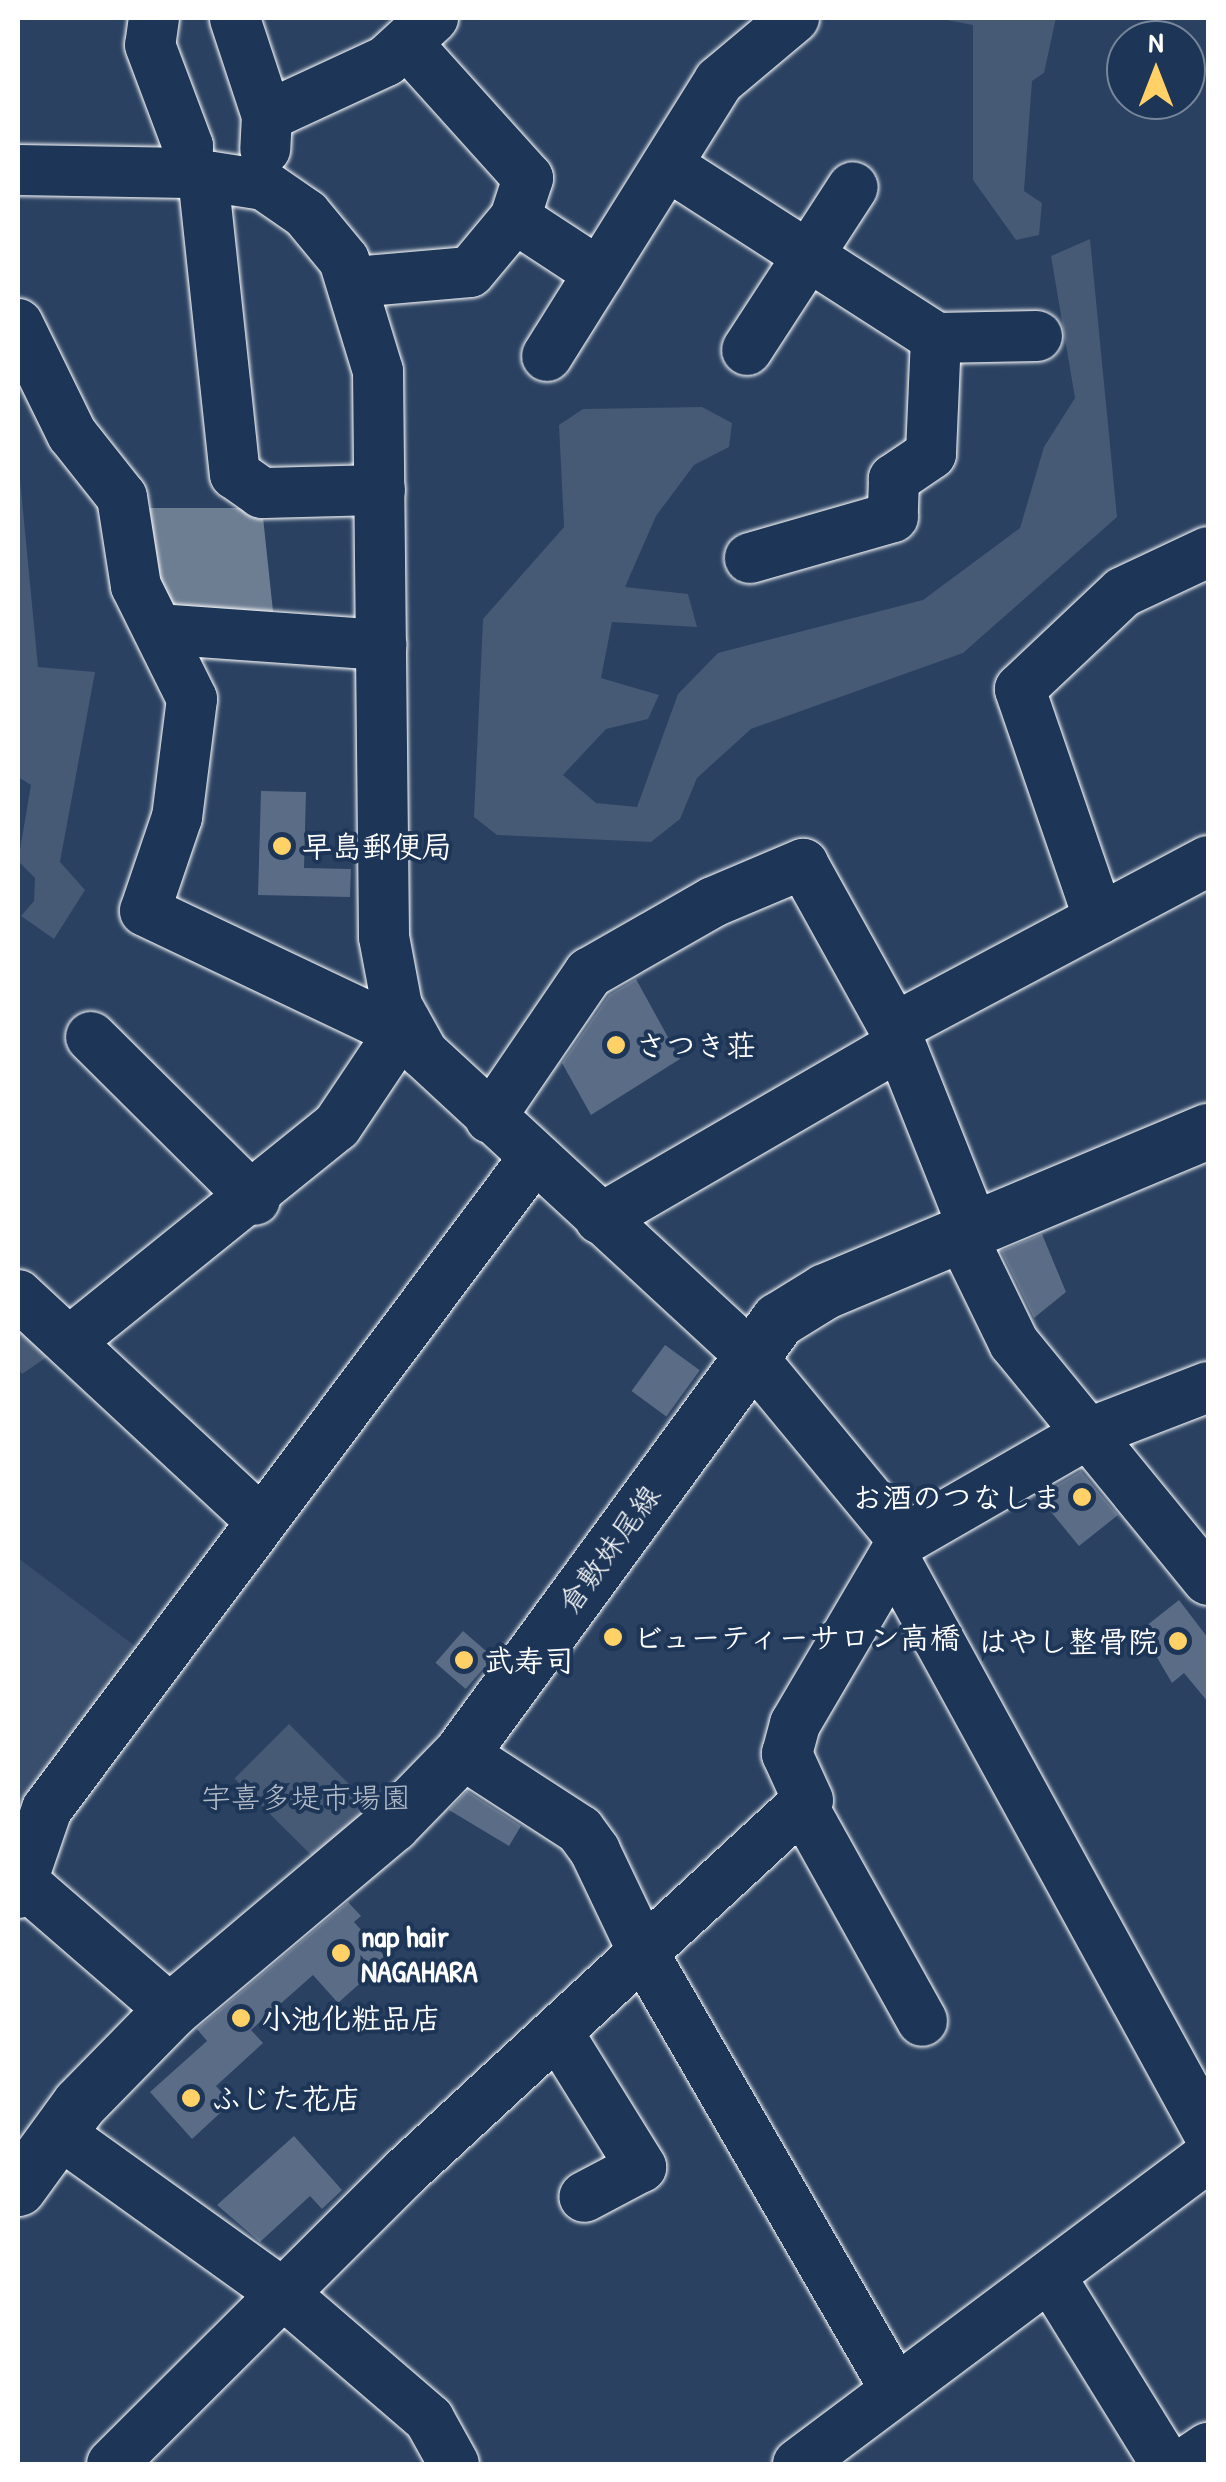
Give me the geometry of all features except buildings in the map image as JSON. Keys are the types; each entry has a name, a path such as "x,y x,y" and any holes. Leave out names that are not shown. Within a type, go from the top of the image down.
{"main road":[{"name":"倉敷妹尾線","path":"18,2188 60,2134 171,2010 462,1753 778,1320 825,1291 1208,1131"}],"street":[{"path":"154,18 150,45 195,175 235,474 262,493 380,490"},
{"path":"547,356 720,81 794,18"},
{"path":"235,19 267,116 264,185"},
{"path":"267,116 421,32 528,178 515,218 470,272 355,282"},
{"path":"666,166 936,338 1037,336"},
{"path":"18,170 195,175 264,185 306,214 355,282 378,370 384,937 403,1027 423,1053 532,1159 750,1355 899,1549 1208,2132"},
{"path":"747,350 852,187"},
{"path":"515,218 599,274"},
{"path":"18,324 72,434 122,497 136,586 192,698 178,817 145,911 403,1027"},
{"path":"750,558 893,516 894,479 932,454 936,338"},
{"path":"1099,919 1020,689 1123,592 1208,552"},
{"path":"158,628 381,644"},
{"path":"600,1219 897,1036 1208,861"},
{"path":"490,1118 589,973 713,902 803,864 897,1036 966,1230 1014,1343 1208,1580"},
{"path":"69,1342 254,1200 338,1126 403,1027"},
{"path":"91,1037 254,1200"},
{"path":"171,2010 20,1888 47,1809 258,1518 532,1159"},
{"path":"18,1294 258,1518"},
{"path":"112,2464 558,2033 808,1800 788,1754 795,1724 899,1549 1089,1434 1208,1387"},
{"path":"462,1753 580,1830 645,1956 894,2388"},
{"path":"802,1805 922,2021"},
{"path":"558,2033 641,2167 584,2196"},
{"path":"60,2134 286,2296 429,2419 454,2464"},
{"path":"798,2464 894,2388 1208,2157"},
{"path":"1050,2276 1162,2462 1208,2448"}],"shaded area":[{"path":"136,508 262,508 275,630 163,617"},
{"path":"18,1558 135,1646 138,1669 18,1841"}],"green space":[{"path":"937,18 1056,18 1044,73 1032,81 1024,191 1042,203 1039,235 1016,240 973,180 973,25"},
{"path":"1090,239 1117,517 963,653 751,729 697,778 680,819 651,842 497,835 474,817 483,619 564,527 559,425 583,409 702,407 732,423 729,447 694,465 656,516 625,587 688,594 697,627 612,622 601,678 659,695 648,719 606,729 563,775 596,803 637,807 678,694 718,653 923,600 1020,528 1044,447 1075,398 1051,256"},
{"path":"18,458 38,667 95,672 60,862 85,890 54,939 21,916 34,901 35,878 18,861 31,785 18,777"},
{"path":"18,1304 63,1346 22,1374 18,1368"},
{"name":"宇喜多堤市場園","path":"289,1724 375,1810 321,1865 235,1778"}],"place":[{"name":"早島郵便局","path":"282,846"},
{"name":"さつき荘","path":"616,1045"},
{"name":"お酒のつなしま","path":"1082,1497"},
{"name":"ビューティーサロン高橋","path":"613,1637"},
{"name":"はやし整骨院","path":"1178,1641"},
{"name":"武寿司","path":"464,1660"},
{"name":"nap hair NAGAHARA","path":"341,1953"},
{"name":"小池化粧品店","path":"241,2018"},
{"name":"ふじた花店","path":"191,2098"}]}
